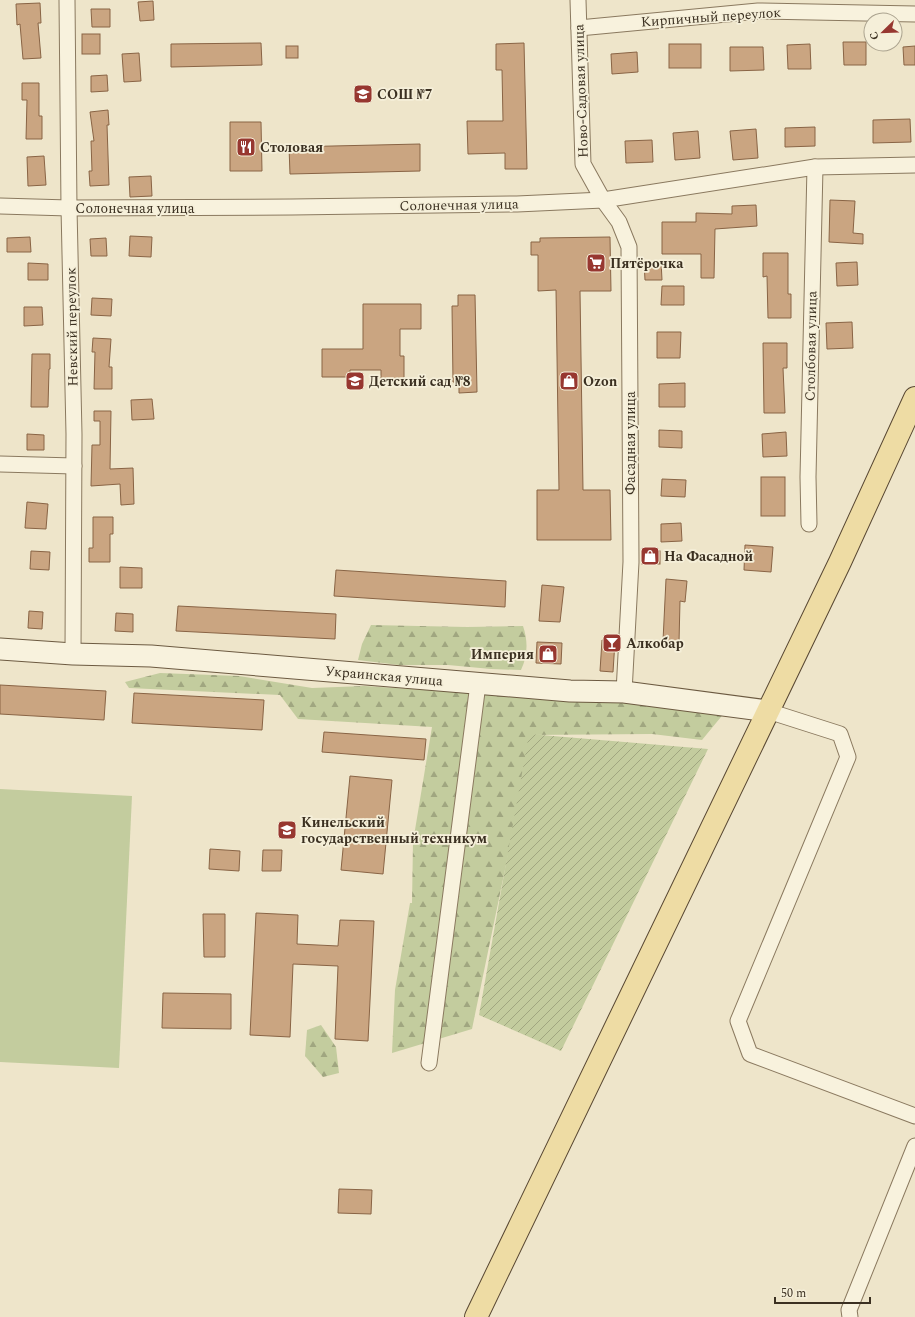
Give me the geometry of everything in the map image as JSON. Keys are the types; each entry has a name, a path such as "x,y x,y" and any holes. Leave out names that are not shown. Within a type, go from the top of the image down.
{"main road":[{"path":"476,1317 840,562 915,398"},
{"name":"Украинская улица","path":"0,649 72,654 151,656 478,684 570,691 624,692 768,711"}],"street":[{"name":"Невский переулок","path":"67,0 69,208 74,434 72,654"},
{"name":"Ново-Садовая улица","path":"578,0 583,164 603,200"},
{"name":"Кирпичный переулок","path":"579,28 758,11 915,14"},
{"name":"Солонечная улица","path":"0,206 69,208 511,204 603,200 815,167 915,165"},
{"name":"Столбовая улица","path":"809,524 808,477 815,167"},
{"name":"Фасадная улица","path":"603,200 619,222 629,247 632,562 624,692"},
{"path":"0,464 74,466"},
{"path":"429,1063 478,684"},
{"path":"768,711 840,734 848,757 738,1021 750,1054 915,1116"},
{"path":"850,1317 849,1310 915,1146"}],"green space":[{"path":"371,625 467,627 523,626 526,637 525,659 521,670 448,665 399,665 358,660 362,644"},
{"path":"160,673 239,676 312,688 364,686 730,706 702,740 652,734 530,735 508,855 472,1029 392,1053 395,990 410,903 412,903 413,842 432,727 298,719 280,695 129,688 125,682"},
{"path":"529,734 708,749 561,1051 479,1015"},
{"path":"0,789 132,796 119,1068 0,1062"},
{"path":"321,1025 336,1047 339,1073 323,1077 305,1056 307,1030"}],"building":[{"path":"153,1 154,20 140,21 138,2"},
{"path":"40,3 41,23 38,23 41,58 23,59 20,24 17,25 16,4"},
{"path":"91,9 110,9 110,27 92,27"},
{"path":"82,34 100,34 100,54 82,54"},
{"path":"843,42 863,42 863,52 866,52 866,65 844,65"},
{"path":"261,43 262,65 171,67 171,44"},
{"path":"524,43 527,169 505,169 505,153 468,154 467,121 503,121 502,70 496,70 496,44"},
{"path":"669,44 701,44 701,68 669,68"},
{"path":"810,44 811,69 788,69 787,45"},
{"path":"286,46 298,46 298,58 286,58"},
{"path":"915,46 915,65 904,65 903,47"},
{"path":"730,47 763,47 764,70 730,71"},
{"path":"637,52 638,72 612,74 611,54"},
{"path":"139,53 141,81 124,82 122,54"},
{"path":"107,75 108,91 91,92 91,76"},
{"path":"22,83 39,83 39,116 42,116 42,139 26,139 27,100 22,100"},
{"path":"108,110 109,185 90,186 89,171 92,171 91,141 94,141 90,112"},
{"path":"910,119 911,142 873,143 873,120"},
{"name":"Столовая","path":"230,122 261,122 262,171 230,171"},
{"path":"815,127 815,146 785,147 785,128"},
{"path":"756,129 758,158 733,160 730,131"},
{"path":"698,131 700,158 675,160 673,133"},
{"path":"652,140 653,162 626,163 625,141"},
{"path":"420,144 420,171 290,174 289,147"},
{"path":"44,156 46,185 28,186 27,157"},
{"path":"151,176 152,196 130,197 129,177"},
{"path":"830,200 855,201 853,233 863,234 863,244 829,242"},
{"path":"756,205 757,226 715,229 714,278 701,278 701,254 662,254 662,222 696,222 696,213 732,214 732,206"},
{"path":"130,236 152,237 151,257 129,256"},
{"path":"30,237 31,252 7,252 7,238"},
{"path":"610,237 611,291 580,291 583,490 610,490 611,540 537,540 537,490 559,490 556,290 538,291 538,255 531,255 531,242 540,242 540,238"},
{"path":"106,238 107,256 91,256 90,239"},
{"path":"763,253 788,253 788,294 791,294 791,318 768,318 767,276 763,277"},
{"path":"661,261 662,280 645,280 644,262"},
{"path":"857,262 858,285 837,286 836,263"},
{"path":"28,263 48,264 48,280 28,280"},
{"path":"662,286 684,286 684,305 661,305"},
{"path":"458,295 475,295 477,392 459,393 459,382 453,382 452,306 458,306"},
{"path":"92,298 112,299 111,316 91,315"},
{"path":"363,304 421,304 421,329 400,329 400,356 404,356 404,384 381,384 381,370 350,370 350,377 322,377 322,349 363,349"},
{"path":"24,307 42,307 43,325 24,326"},
{"path":"852,322 853,348 827,349 826,323"},
{"path":"657,332 681,332 680,358 657,358"},
{"path":"93,338 111,339 109,367 112,367 112,389 94,389 95,352 92,352"},
{"path":"763,343 787,343 787,368 783,368 785,413 764,413"},
{"path":"32,354 50,354 48,407 31,407"},
{"path":"685,383 685,407 659,407 659,384"},
{"path":"152,399 154,419 132,420 131,400"},
{"path":"94,411 111,411 110,469 133,468 134,504 121,505 120,484 91,486 92,445 100,445 100,421 94,421"},
{"path":"659,430 682,431 682,448 659,447"},
{"path":"786,432 787,456 763,457 762,434"},
{"path":"27,434 44,435 44,450 27,450"},
{"path":"761,477 785,477 785,516 761,516"},
{"path":"662,479 686,480 685,497 661,496"},
{"path":"27,502 48,504 46,529 25,528"},
{"path":"93,517 113,517 113,534 110,534 110,562 89,562 89,548 93,548"},
{"path":"681,523 682,541 661,542 661,524"},
{"path":"745,545 773,547 771,572 744,570"},
{"path":"31,551 50,552 49,570 30,569"},
{"path":"642,551 660,551 660,564 642,564"},
{"path":"120,567 142,568 142,588 120,588"},
{"path":"336,570 506,581 505,607 334,596"},
{"path":"666,579 687,581 685,602 680,601 679,642 663,641"},
{"path":"542,585 564,587 560,622 539,621"},
{"path":"178,606 336,614 335,639 176,631"},
{"path":"29,611 43,612 42,629 28,628"},
{"path":"116,613 133,614 133,632 115,631"},
{"path":"602,640 615,641 613,672 600,671"},
{"path":"537,642 562,643 561,664 536,663"},
{"path":"0,685 106,691 104,720 0,714"},
{"path":"134,693 264,700 262,730 132,723"},
{"path":"324,732 426,739 424,760 322,752"},
{"path":"350,776 392,780 383,874 341,870"},
{"path":"210,849 240,851 239,871 209,869"},
{"path":"263,850 282,850 281,871 262,871"},
{"path":"256,913 298,915 297,944 338,946 340,920 374,921 368,1041 335,1039 338,966 293,964 290,1037 250,1035"},
{"path":"203,914 225,914 225,957 204,957"},
{"path":"163,993 231,994 231,1029 162,1028"},
{"path":"339,1189 372,1190 371,1214 338,1213"}],"place":[{"name":"СОШ №7","path":"363,94"},
{"name":"Столовая","path":"246,147"},
{"name":"Пятёрочка","path":"596,263"},
{"name":"Детский сад №8","path":"355,381"},
{"name":"Ozon","path":"569,381"},
{"name":"На Фасадной","path":"650,556"},
{"name":"Алкобар","path":"612,643"},
{"name":"Империя","path":"548,654"},
{"name":"Кинельский государственный техникум","path":"287,830"}]}
